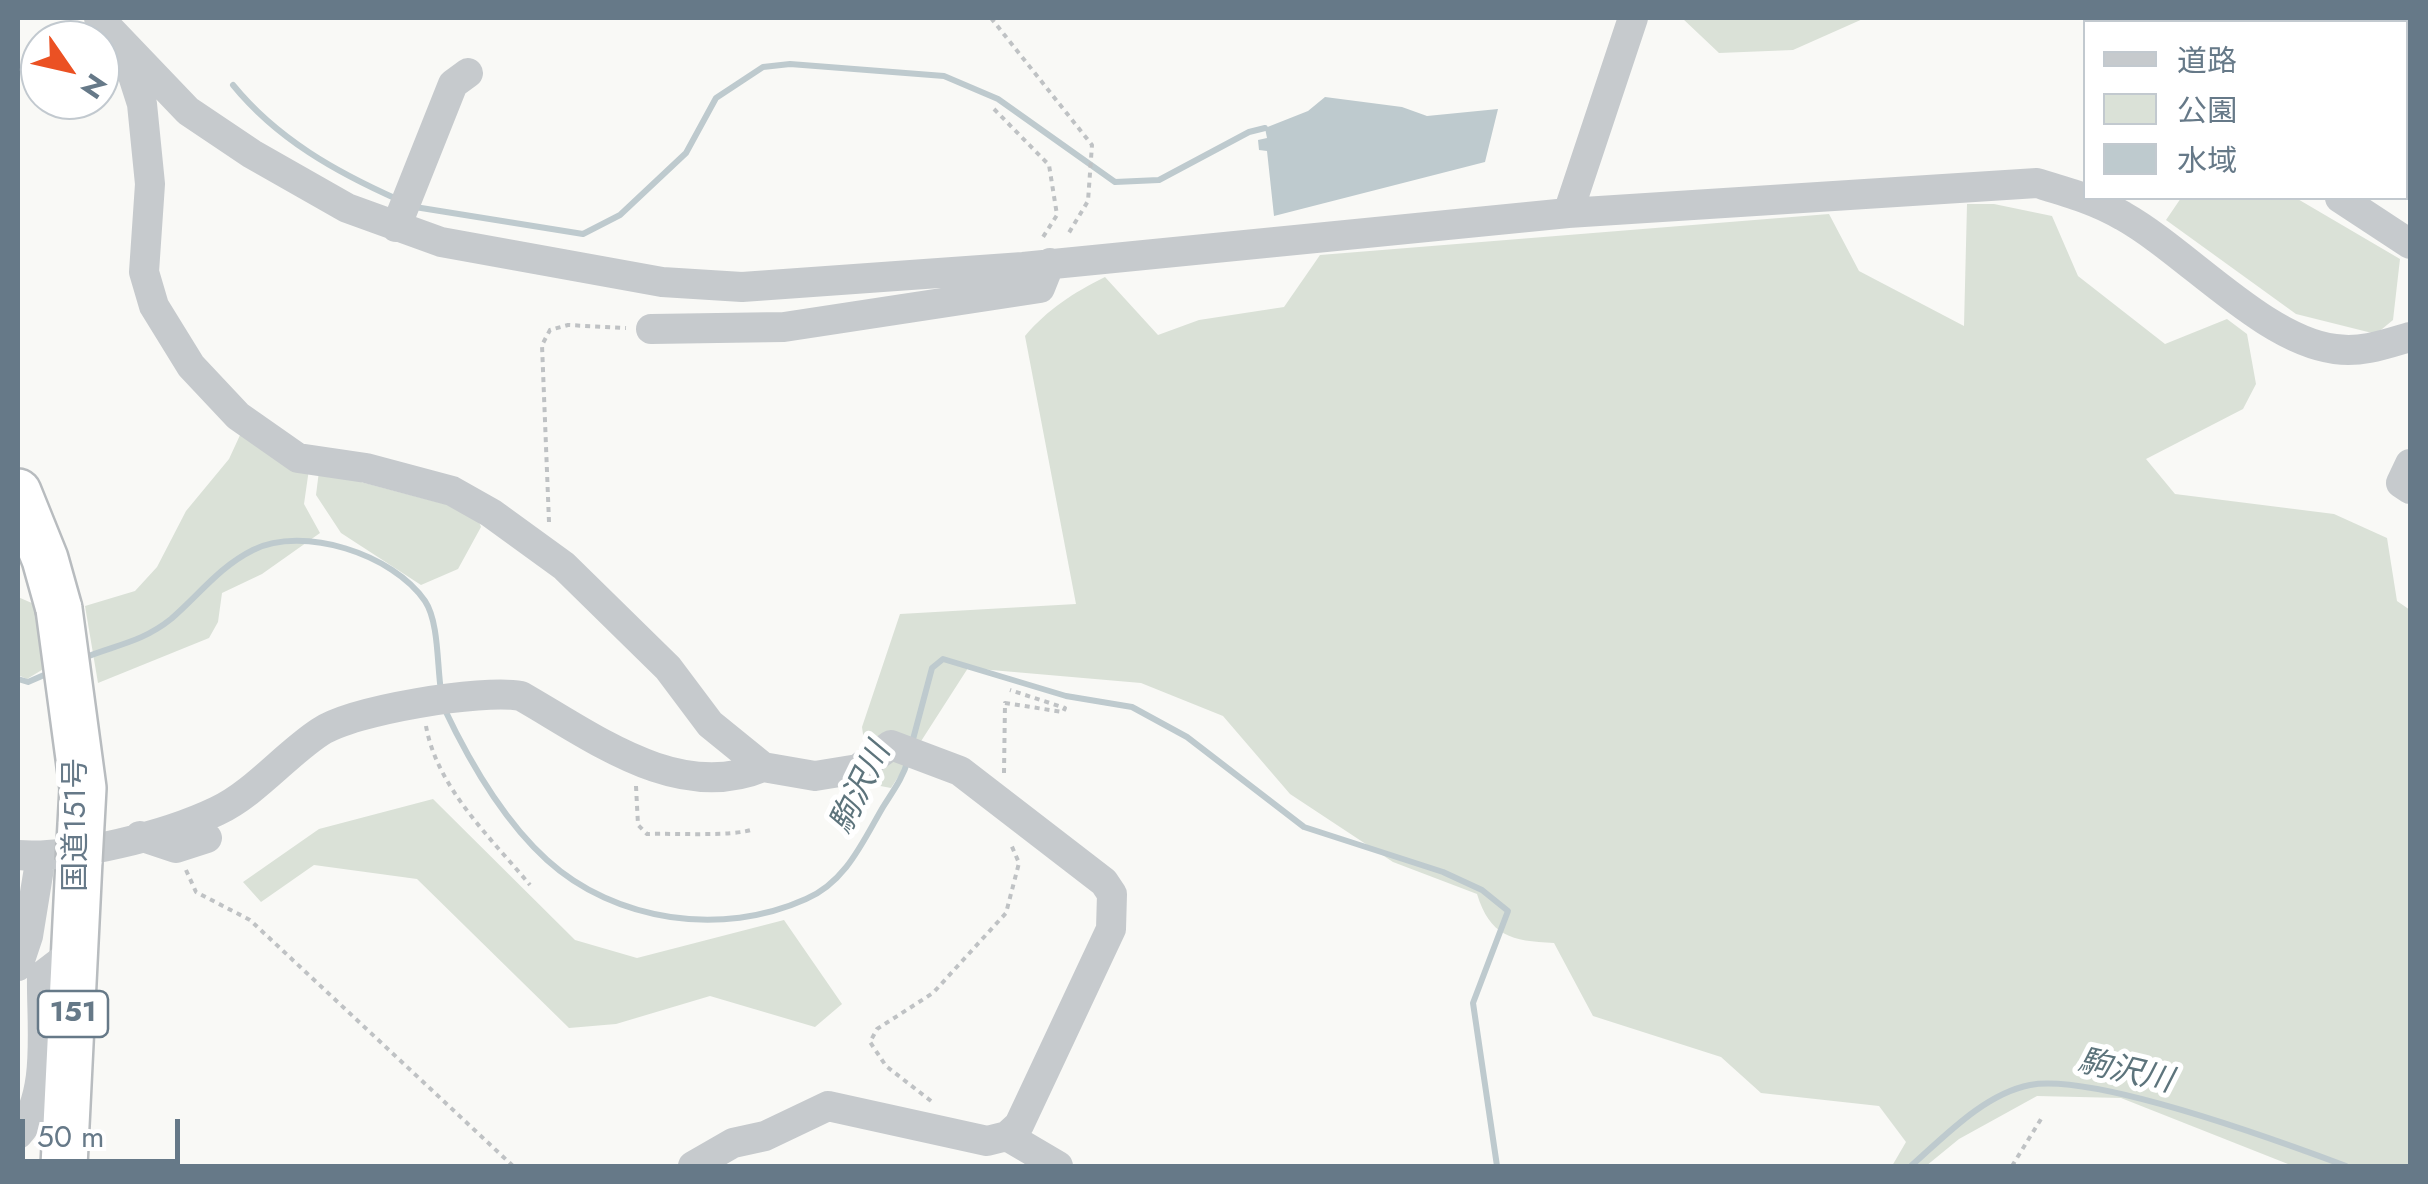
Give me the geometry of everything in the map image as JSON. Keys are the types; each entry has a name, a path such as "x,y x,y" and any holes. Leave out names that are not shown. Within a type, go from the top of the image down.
{"highway":[{"name":"国道151号","path":"18,492 59,609 83,788 46,857 76,950 64,1166"}],"street":[{"path":"99,18 188,111 252,154 348,208 403,211 441,242 578,268 710,285 742,287 1037,265 1568,214 2037,184 2083,196"},
{"path":"1568,214 1633,18"},
{"path":"123,44 142,104 150,184 144,272 154,306 192,366 238,416 298,458 366,468 452,492 547,551 668,668 710,724 763,766 814,776 858,770 891,745 943,764 988,793 1104,882 1112,894 1111,929 1019,1125 1007,1136 987,1142 828,1106 764,1136 732,1143 693,1166"},
{"path":"403,211 453,84 468,73"},
{"path":"2101,200 2131,207 2296,339 2336,350 2367,350 2410,337"},
{"path":"2343,200 2410,244"},
{"path":"650,329 784,327 1040,288 1037,265"},
{"path":"2410,464 2401,483 2410,489"},
{"path":"18,966 46,857 140,836 219,810 324,729 434,700 504,693 520,696 634,761 688,776 736,778 763,766"},
{"path":"140,836 176,848 207,838"},
{"path":"25,1126 41,1058 42,976 76,950"},
{"path":"18,1084 25,1126"},
{"path":"1007,1136 1058,1166"}],"path":[{"path":"990,18 1066,108 1092,149 1088,201 1037,265"},
{"path":"994,109 1049,165 1056,215 1037,265"},
{"path":"547,551 549,479 542,345 550,330 568,325 650,329"},
{"path":"937,1104 886,1066 870,1042 877,1029 932,993 1006,913 1019,862 991,812 988,793 1013,797 1004,788 1005,703 1063,712 1065,708 1010,690"},
{"path":"434,700 429,744 450,787 530,885"},
{"path":"634,761 638,825 646,834 725,830 740,834 754,829"},
{"path":"176,848 196,892 250,920 513,1166"},
{"path":"2012,1166 2041,1119"}],"green space":[{"path":"1682,18 1865,18 1793,50 1719,53"},
{"path":"2180,200 2299,200 2400,259 2393,320 2376,334 2296,314 2166,220"},
{"path":"1967,204 1994,204 2052,216 2078,276 2165,344 2227,319 2247,334 2256,384 2243,409 2146,459 2175,494 2334,514 2387,538 2397,601 2410,610 2410,1166 2293,1166 2121,1098 2037,1096 1959,1139 1926,1166 1892,1166 1906,1142 1879,1106 1761,1093 1721,1057 1593,1016 1554,943 1504,933 1488,919 1477,894 1393,862 1290,794 1223,716 1141,683 968,668 891,788 870,784 862,727 900,614 1076,604 1025,336 1052,310 1093,283 1105,277 1158,335 1199,320 1284,307 1320,255 1829,214 1859,271 1964,326"},
{"path":"241,433 309,469 304,504 320,533 262,574 222,593 218,622 209,638 98,683 85,606 135,591 157,567 186,511 229,459"},
{"path":"319,471 475,512 481,527 458,569 421,585 341,533 316,495"},
{"path":"18,597 41,607 45,668 27,679 18,675"},
{"path":"433,799 575,940 637,958 784,920 842,1004 815,1027 710,996 616,1024 569,1028 417,879 314,865 261,902 243,882 319,829"}],"water":[{"path":"1325,97 1402,107 1427,116 1498,109 1485,162 1274,216 1267,151 1259,150 1258,140 1267,138 1265,128 1308,111"}],"waterway":[{"path":"415,207 583,234 620,215 686,153 716,98 763,67 790,64 944,76 998,99 1115,182 1159,180 1249,132 1265,128"},
{"path":"233,85 288,138 353,178 399,200"},
{"name":"駒沢川","path":"81,659 160,627 219,573 253,550 273,543 321,543 346,548 392,570 425,601 435,632 441,691"},
{"name":"駒沢川","path":"912,743 932,668 943,659 1066,696 1132,707 1187,737 1304,827 1443,872 1482,890 1508,911 1473,1003 1497,1166"},
{"name":"駒沢川","path":"18,679 28,682 51,672"},
{"name":"駒沢川","path":"444,708 488,789 547,860 604,898 670,917 740,918 774,911 820,892 852,859 908,760"},
{"name":"駒沢川","path":"1911,1166 1966,1118 1997,1097 2030,1085 2059,1084 2097,1089 2187,1112 2346,1166"}]}
